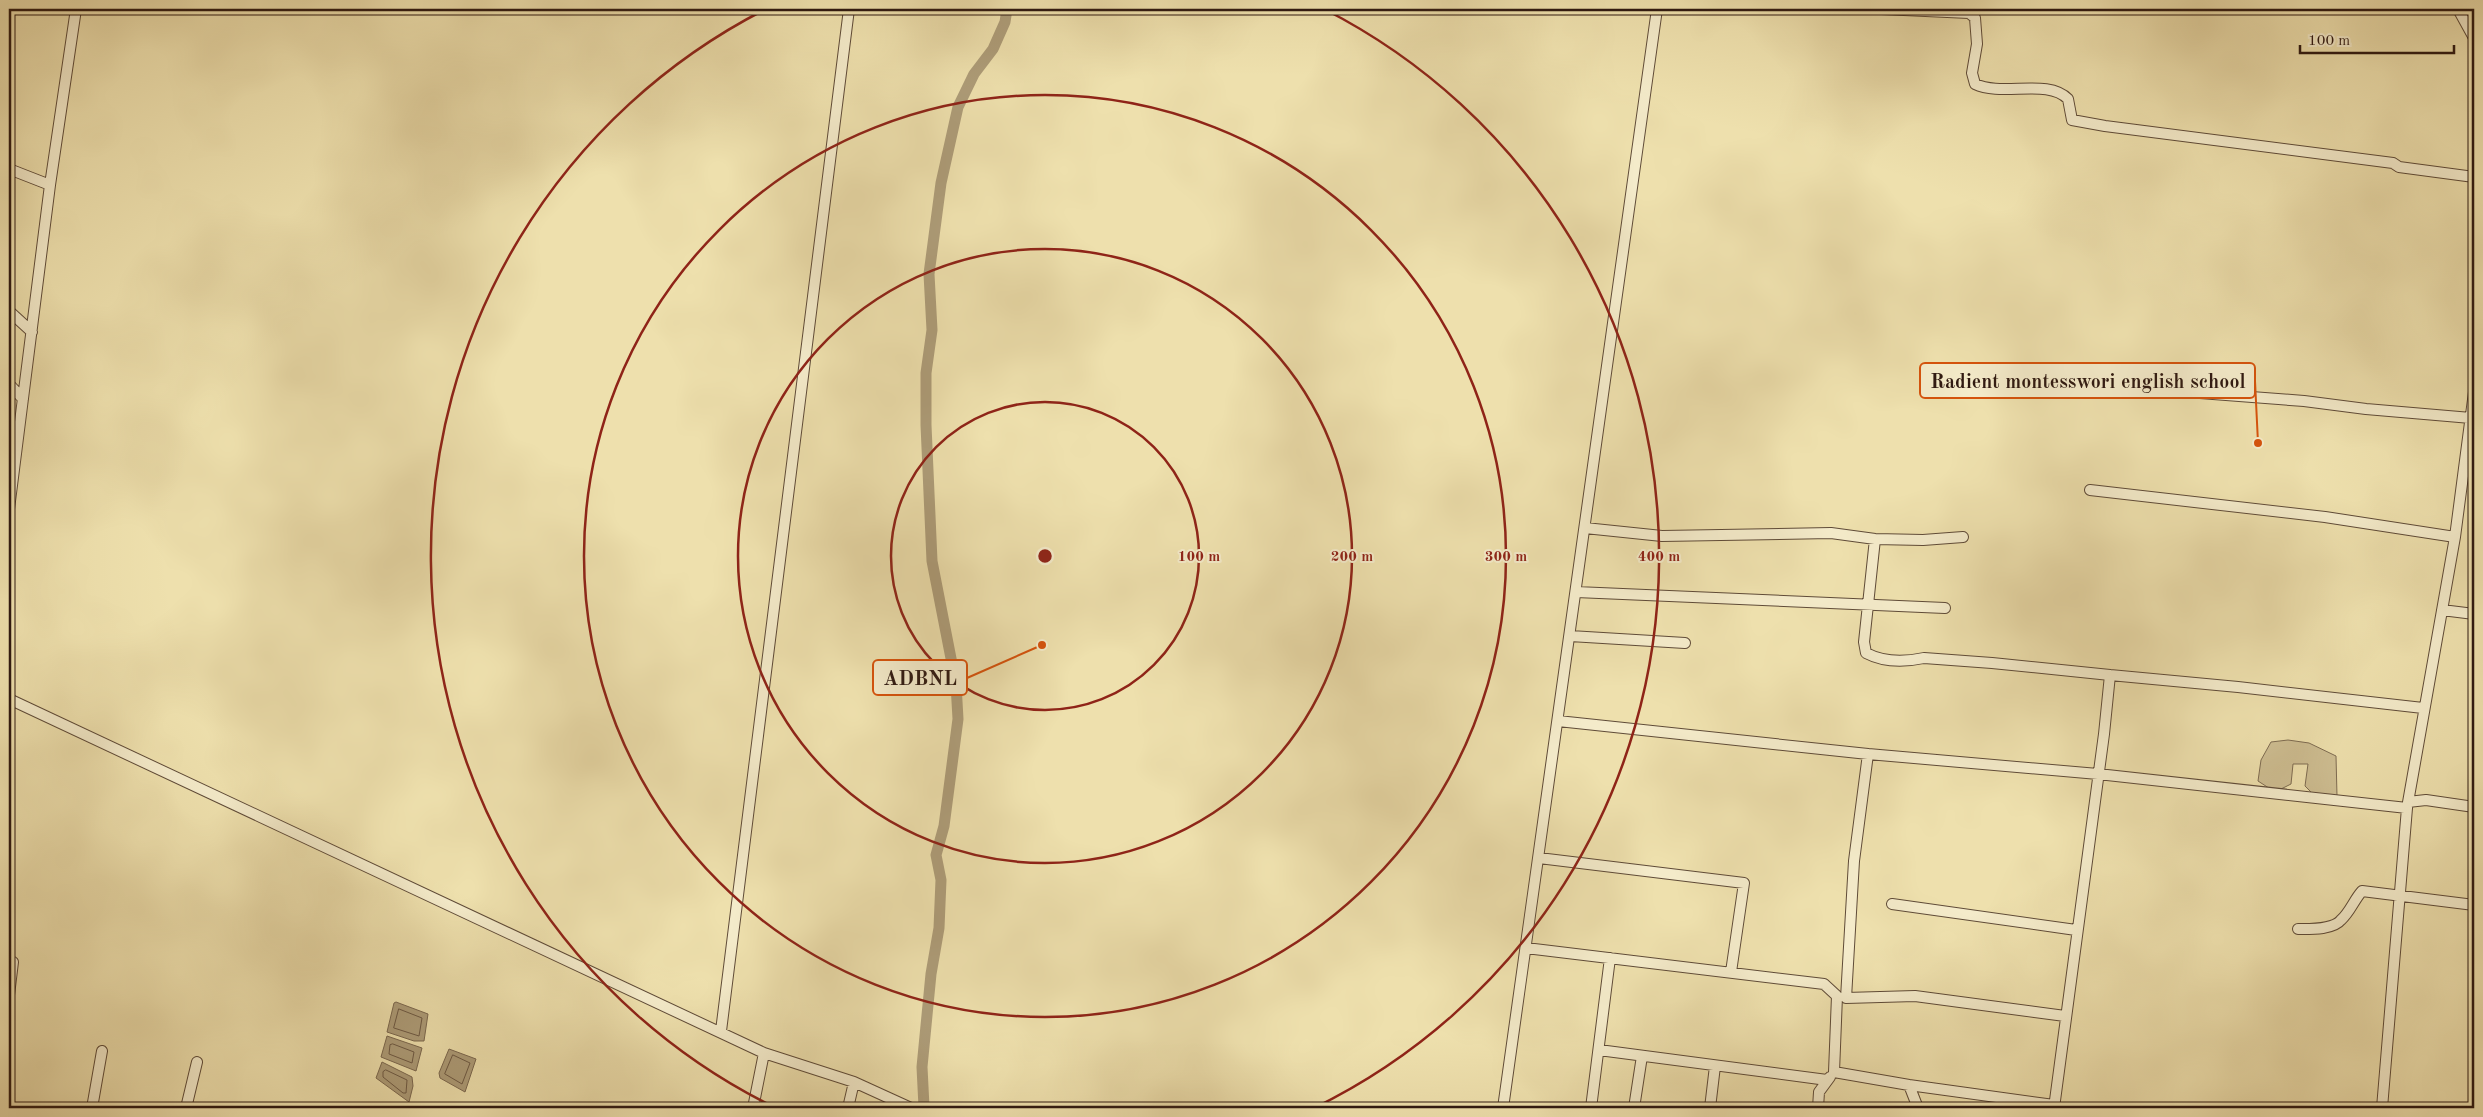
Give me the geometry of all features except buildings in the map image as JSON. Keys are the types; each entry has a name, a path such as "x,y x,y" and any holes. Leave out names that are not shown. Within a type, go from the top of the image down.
{"street":[{"path":"9,510 50,185 76,9"},
{"path":"721,1031 849,9"},
{"path":"1503,1108 1657,9"},
{"path":"1882,9 1969,13 1975,18 1977,44 1972,73 1975,84 1987,90 2054,90 2068,99 2072,120 2105,126 2393,163 2399,167 2474,177"},
{"path":"2458,9 2474,38"},
{"path":"9,169 50,185"},
{"path":"9,311 32,332"},
{"path":"2016,379 2296,400 2366,409 2471,418"},
{"path":"9,384 23,399"},
{"path":"2382,1108 2408,805 2455,537 2474,392"},
{"path":"2090,490 2325,517 2455,537"},
{"path":"1585,528 1662,536 1831,533 1875,539 1923,540 1963,537"},
{"path":"1875,539 1864,642 1866,653 1878,659 1914,660 1924,658 1992,663 2238,687 2424,708"},
{"path":"1576,592 1945,608"},
{"path":"2442,610 2474,614"},
{"path":"1570,636 1685,643"},
{"path":"1598,1050 1715,1066 1909,1085 2054,1107 2110,675"},
{"path":"9,699 721,1031 764,1053 854,1082 911,1108"},
{"path":"1558,721 1868,754 2098,774 2408,805 2426,800 2474,808"},
{"path":"1818,1108 1820,1092 1831,1076 1842,997 1854,861 1868,754"},
{"path":"1539,858 1744,883 1731,972"},
{"path":"2298,929 2333,926 2341,921 2353,900 2362,891 2474,905"},
{"path":"1892,904 2076,930"},
{"path":"1526,948 1824,984 1842,997 1914,996 2065,1016"},
{"path":"1591,1108 1610,958"},
{"path":"9,995 13,962"},
{"path":"92,1108 102,1052"},
{"path":"753,1108 764,1053"},
{"path":"1634,1108 1642,1056"},
{"path":"186,1108 197,1062"},
{"path":"1710,1108 1715,1066"},
{"path":"848,1108 854,1082"},
{"path":"1909,1085 1918,1108"}],"shaded area":[{"path":"2288,740 2309,743 2336,756 2337,796 2313,794 2305,786 2308,764 2293,764 2291,784 2275,792 2258,781 2261,760 2271,742"}],"water":[{"path":"396,1002 428,1014 424,1041 414,1041 387,1032 394,1003"},
{"path":"387,1036 422,1048 416,1071 381,1057"},
{"path":"449,1049 476,1059 465,1092 440,1078 439,1073"},
{"path":"382,1062 412,1077 413,1086 409,1102 376,1078"}],"waterway":[{"path":"924,1107 922,1067 931,974 939,928 941,880 936,855 944,826 958,719 956,684 932,561 926,425 926,373 932,330 929,274 941,183 958,107 974,74 993,49 1005,22 1007,9"}],"place":[{"name":"Radient montesswori english school","path":"2258,443"},
{"name":"ADBNL","path":"1042,645"}]}
